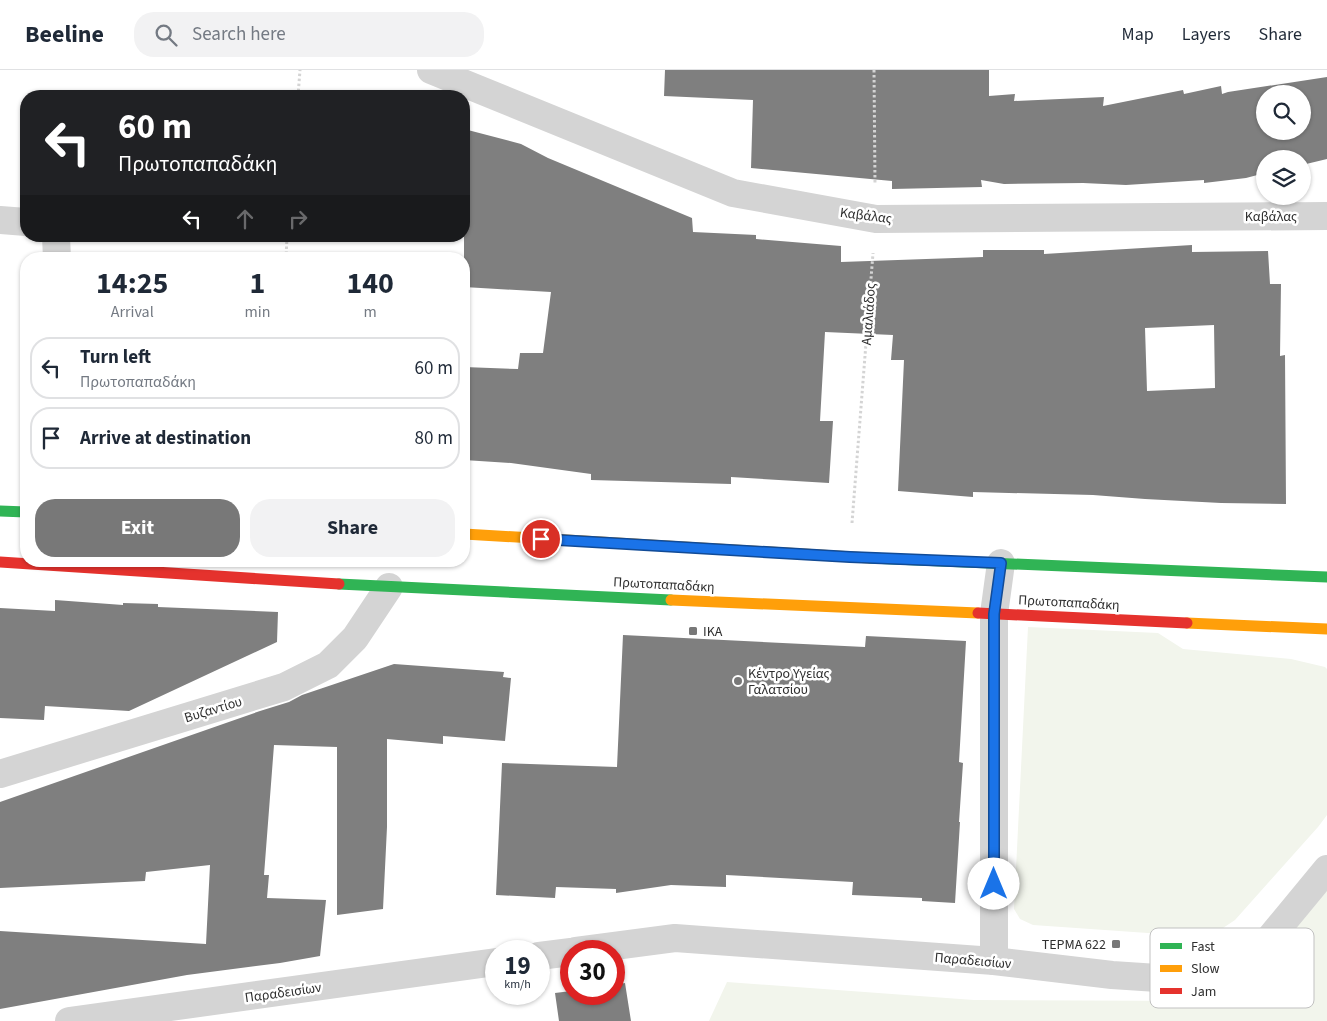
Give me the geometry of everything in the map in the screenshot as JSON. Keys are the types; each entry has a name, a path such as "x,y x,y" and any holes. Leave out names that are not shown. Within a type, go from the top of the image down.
{"main road":[{"path":"0,511 20,512"},
{"path":"470,534 850,557 1327,577"},
{"name":"Πρωτοπαπαδάκη","path":"0,562 20,563"},
{"name":"Πρωτοπαπαδάκη","path":"78,567 389,587 994,614 1323,632"}],"street":[{"name":"Καβάλας","path":"431,70 734,193 876,219 1327,216"},
{"path":"0,220 20,222"},
{"path":"994,961 994,614 1001,563"},
{"name":"Βυζαντίου","path":"0,774 284,687 328,665 335,659 355,638 389,587"},
{"name":"Παραδεισίων","path":"1278,928 1327,869"},
{"name":"Παραδεισίων","path":"625,945 675,938 994,961 1112,975 1150,978"},
{"name":"Παραδεισίων","path":"69,1021 485,964"}],"path":[{"path":"298,90 300,70"},
{"name":"Αμαλιάδος","path":"850,557 876,219 874,70"}],"shaded area":[{"path":"1028,627 1158,633 1183,649 1291,659 1327,669 1327,815 1235,920 1223,928 1150,928 1150,933 1033,925 1020,919 1014,909"},
{"path":"1327,889 1327,1021 709,1021 727,982 974,1000 1150,1001 1150,1008 1314,1008 1314,928 1293,928"}],"building":[{"path":"665,70 989,70 989,96 1015,94 1014,101 1104,97 1103,106 1183,90 1184,94 1221,86 1222,94 1256,88 1256,140 1311,140 1311,85 1274,85 1327,77 1327,159 1311,163 1311,150 1256,150 1256,175 1204,183 1204,180 1126,185 1083,183 1004,184 981,180 982,187 892,189 892,181 751,168 753,100 664,96"},
{"path":"470,131 521,144 548,158 692,218 693,232 756,235 756,239 841,246 841,262 983,257 983,250 1044,250 1044,254 1192,245 1192,252 1268,251 1270,284 1281,284 1280,356 1285,355 1286,504 1221,503 1093,495 973,492 973,497 898,491 904,360 891,360 893,335 825,332 820,421 833,421 829,483 731,477 731,484 591,480 591,474 511,463 470,460 470,367 518,369 520,353 543,353 551,292 470,287 470,252 464,252 464,242 470,242","holes":["1214,325 1215,388 1147,391 1145,328"]},
{"path":"55,600 123,605 123,603 158,604 158,607 278,612 277,642 129,711 45,706 44,720 0,718 0,608 55,611"},
{"path":"623,635 865,647 866,636 966,641 959,762 963,763 955,903 922,901 922,898 852,895 853,882 726,875 726,887 671,885 616,893 616,889 556,887 555,898 496,895 502,763 617,767"},
{"path":"394,664 504,672 503,677 511,678 505,741 443,736 443,744 387,739 387,827 383,909 337,915 337,747 274,745 264,875 269,875 267,898 326,900 320,956 187,975 0,1009 0,931 206,944 210,865 146,872 145,881 0,888 0,802"},
{"path":"625,983 631,1021 559,1021 555,993 560,992 560,1005 625,1005"}],"traffic: fast":[{"path":"0,511 20,512"},
{"path":"870,558 1327,577"},
{"path":"339,584 671,600"}],"traffic: slow":[{"path":"470,534 870,558"},
{"path":"671,600 978,613"},
{"path":"1187,623 1327,629"}],"traffic: jam":[{"path":"0,562 20,563"},
{"path":"77,567 339,584"},
{"path":"978,613 1187,623"}],"place":[{"name":"ΙΚΑ","path":"693,631"},
{"name":"Κέντρο Υγείας Γαλατσίου","path":"738,681"},
{"name":"ΤΕΡΜΑ 622","path":"1116,944"}],"route":[{"path":"541,539 850,557 1001,563 994,614 994,884"}]}
